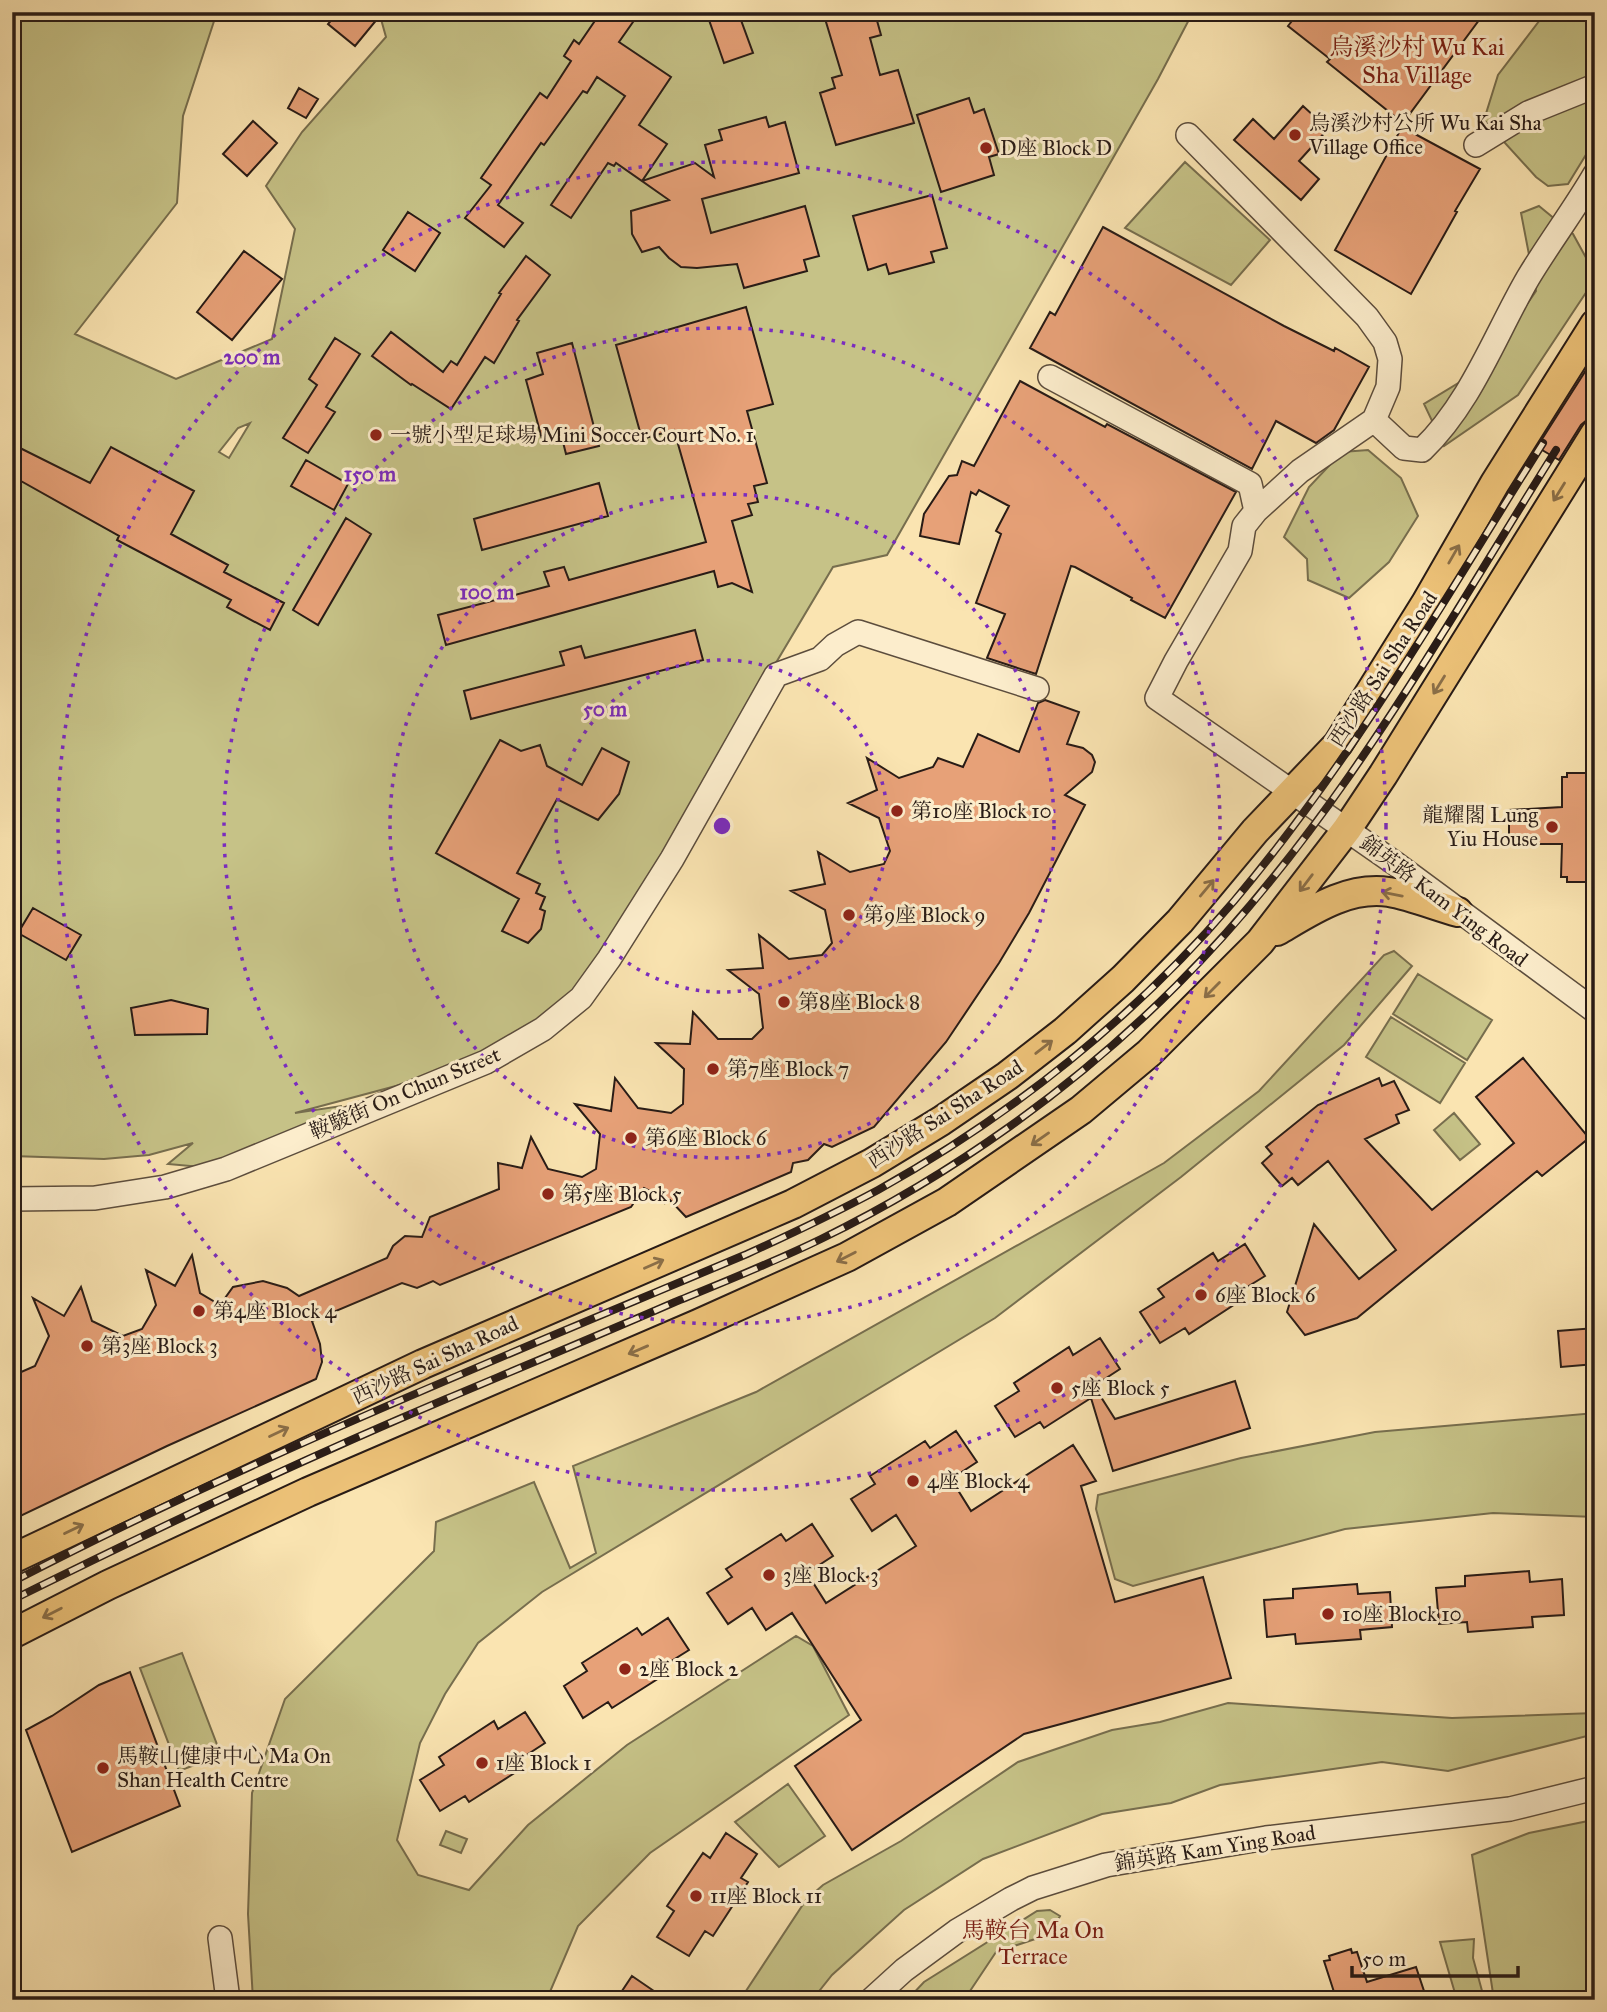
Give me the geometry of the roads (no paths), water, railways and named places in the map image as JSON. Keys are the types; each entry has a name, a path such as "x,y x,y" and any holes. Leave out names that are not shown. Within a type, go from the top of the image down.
{"main road":[{"name":"西沙路 Sai Sha Road","path":"12,1559 423,1364 793,1204 873,1163 941,1121 1007,1076 1065,1031 1123,979 1170,930 1255,831 1338,744 1426,603 1495,483 1595,324"},
{"path":"12,1634 108,1585 308,1492 698,1324 869,1245 947,1202 1081,1110 1149,1054 1260,942 1347,829 1595,434"},
{"path":"1260,942 1315,907 1363,891 1389,892 1458,912"}],"street":[{"path":"1476,145 1528,113 1595,86"},
{"path":"1050,377 1250,484 1256,511 1300,471 1374,420 1388,387 1390,359 1385,342 1367,317 1188,135"},
{"path":"1374,420 1404,448 1422,450 1435,438 1452,416 1529,277 1595,174"},
{"name":"錦英路 Kam Ying Road","path":"1256,511 1244,526 1240,551 1157,698 1347,829 1595,1011"},
{"name":"鞍駿街 On Chun Street","path":"12,1199 95,1198 165,1187 226,1169 486,1062 543,1029 581,998 609,959 672,859 776,675 820,659 835,645 858,632 1037,690"},
{"name":"錦英路 Kam Ying Road","path":"872,2000 904,1970 957,1931 1011,1899 1033,1888 1106,1865 1266,1838 1510,1809 1595,1788"},
{"path":"220,1938 228,2000"}],"railway":[{"path":"12,1582 284,1451 796,1231 878,1190 976,1130 1023,1097 1113,1024 1155,985 1196,944 1277,847 1358,735 1543,443"},
{"path":"12,1600 336,1447 821,1239 917,1187 1010,1127 1054,1094 1138,1023 1233,925 1285,862 1381,729 1556,450"}],"place":[{"name":"烏溪沙村公所 Wu Kai Sha Village Office","path":"1295,135"},
{"name":"D座 Block D","path":"986,148"},
{"name":"一號小型足球場 Mini Soccer Court No. 1","path":"376,435"},
{"name":"第10座 Block 10","path":"897,811"},
{"name":"龍耀閣 Lung Yiu House","path":"1552,827"},
{"name":"第9座 Block 9","path":"849,915"},
{"name":"第8座 Block 8","path":"784,1002"},
{"name":"第7座 Block 7","path":"713,1069"},
{"name":"第6座 Block 6","path":"631,1138"},
{"name":"第5座 Block 5","path":"548,1194"},
{"name":"6座 Block 6","path":"1201,1295"},
{"name":"第4座 Block 4","path":"199,1311"},
{"name":"第3座 Block 3","path":"87,1346"},
{"name":"5座 Block 5","path":"1057,1388"},
{"name":"4座 Block 4","path":"913,1481"},
{"name":"3座 Block 3","path":"769,1575"},
{"name":"10座 Block 10","path":"1328,1614"},
{"name":"2座 Block 2","path":"625,1669"},
{"name":"1座 Block 1","path":"482,1763"},
{"name":"馬鞍山健康中心 Ma On Shan Health Centre","path":"103,1768"},
{"name":"11座 Block 11","path":"696,1896"}],"district":[{"name":"烏溪沙村 Wu Kai Sha Village","path":"1417,61"},
{"name":"馬鞍台 Ma On Terrace","path":"1033,1943"}]}
